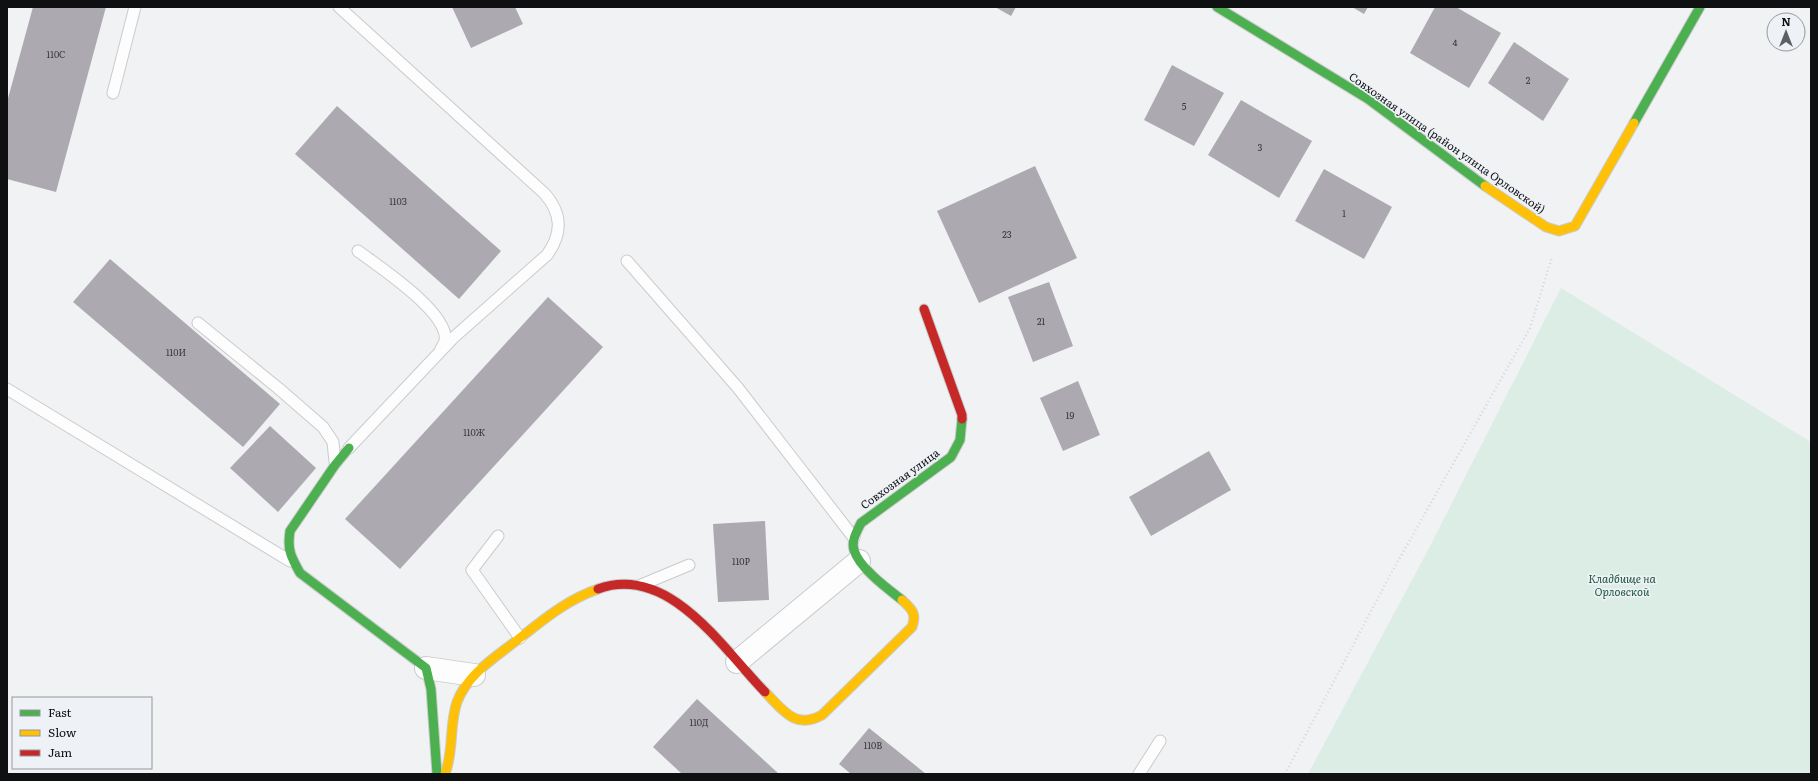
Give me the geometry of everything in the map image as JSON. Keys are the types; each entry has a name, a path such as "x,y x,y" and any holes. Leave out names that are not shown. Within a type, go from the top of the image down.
{"street":[{"name":"Совхозная улица (район улица Орловской)","path":"1217,7 1368,99 1497,195 1546,227 1559,231"},
{"path":"1559,231 1575,226 1700,7"},
{"name":"Совхозная улица","path":"854,538 861,523 951,457 960,440 962,415 924,309"},
{"path":"349,448 335,465 293,525 288,543 293,563 300,573 426,668 474,675"},
{"path":"445,774 450,763 454,710 462,691 474,675 550,613 596,590 618,584 641,585 689,612 706,625 737,662 787,714 799,722 808,721 822,715 912,627 915,620 913,609 859,561 854,550 854,538"},
{"path":"737,662 859,561"},
{"path":"426,668 431,689 437,774"}],"lane":[{"path":"113,93 135,7"},
{"path":"339,7 544,193 556,209 558,234 554,246 547,255 440,352 349,448"},
{"path":"358,250 415,294 434,314 443,328 445,341 440,352"},
{"path":"627,261 738,388 854,538"},
{"path":"198,323 313,418 331,438 334,446 335,465"},
{"path":"7,389 293,563"},
{"path":"331,438 344,440 359,436"},
{"path":"498,536 472,570 520,638"},
{"path":"641,585 689,565"},
{"path":"1139,774 1160,741"}],"path":[{"path":"1285,774 1389,577 1530,328 1559,231"}],"green space":[{"name":"Кладбище на Орловской","path":"1561,288 1811,442 1811,774 1308,774 1427,552"}],"building":[{"path":"33,7 106,7 56,192 7,179 7,102"},
{"path":"452,7 515,7 523,24 471,48"},
{"path":"995,7 1016,7 1011,16"},
{"path":"1352,7 1368,7 1364,14"},
{"path":"1435,7 1456,7 1501,33 1469,88 1410,53"},
{"path":"1514,42 1569,79 1543,121 1488,83"},
{"path":"1172,65 1224,93 1194,146 1144,120"},
{"path":"1241,100 1312,141 1279,198 1208,155"},
{"path":"337,106 501,251 459,299 295,154"},
{"path":"1035,166 1077,258 979,303 937,211"},
{"path":"1324,169 1392,207 1364,259 1295,221"},
{"path":"110,259 280,404 243,447 73,302"},
{"path":"1049,282 1073,346 1033,362 1008,297"},
{"path":"548,297 603,347 400,569 345,519"},
{"path":"1078,381 1100,435 1063,451 1040,398"},
{"path":"270,426 316,468 278,512 230,468"},
{"path":"1209,451 1231,490 1151,536 1129,497"},
{"path":"765,521 769,600 718,602 713,524"},
{"path":"697,699 779,774 682,774 653,747"},
{"path":"869,728 926,774 851,774 839,764"}],"traffic: fast":[{"path":"1217,7 1368,99 1485,186"},
{"path":"1634,123 1700,7"},
{"path":"902,600 875,578 862,564 853,547 855,536 861,523 951,457 960,440 962,419"},
{"path":"349,448 335,465 290,531 290,553 300,573 426,668 431,689 437,774"}],"traffic: slow":[{"path":"1485,186 1546,227 1559,231 1575,226 1634,123"},
{"path":"445,774 450,756 453,720 457,702 467,683 490,661 545,619 575,599 598,589"},
{"path":"765,692 784,711 797,719 813,719 822,715 912,627 914,619 913,612 902,600"}],"traffic: jam":[{"path":"924,309 962,415 962,419"},
{"path":"598,589 624,584 648,588 671,599 692,615 712,634 765,692"}]}
